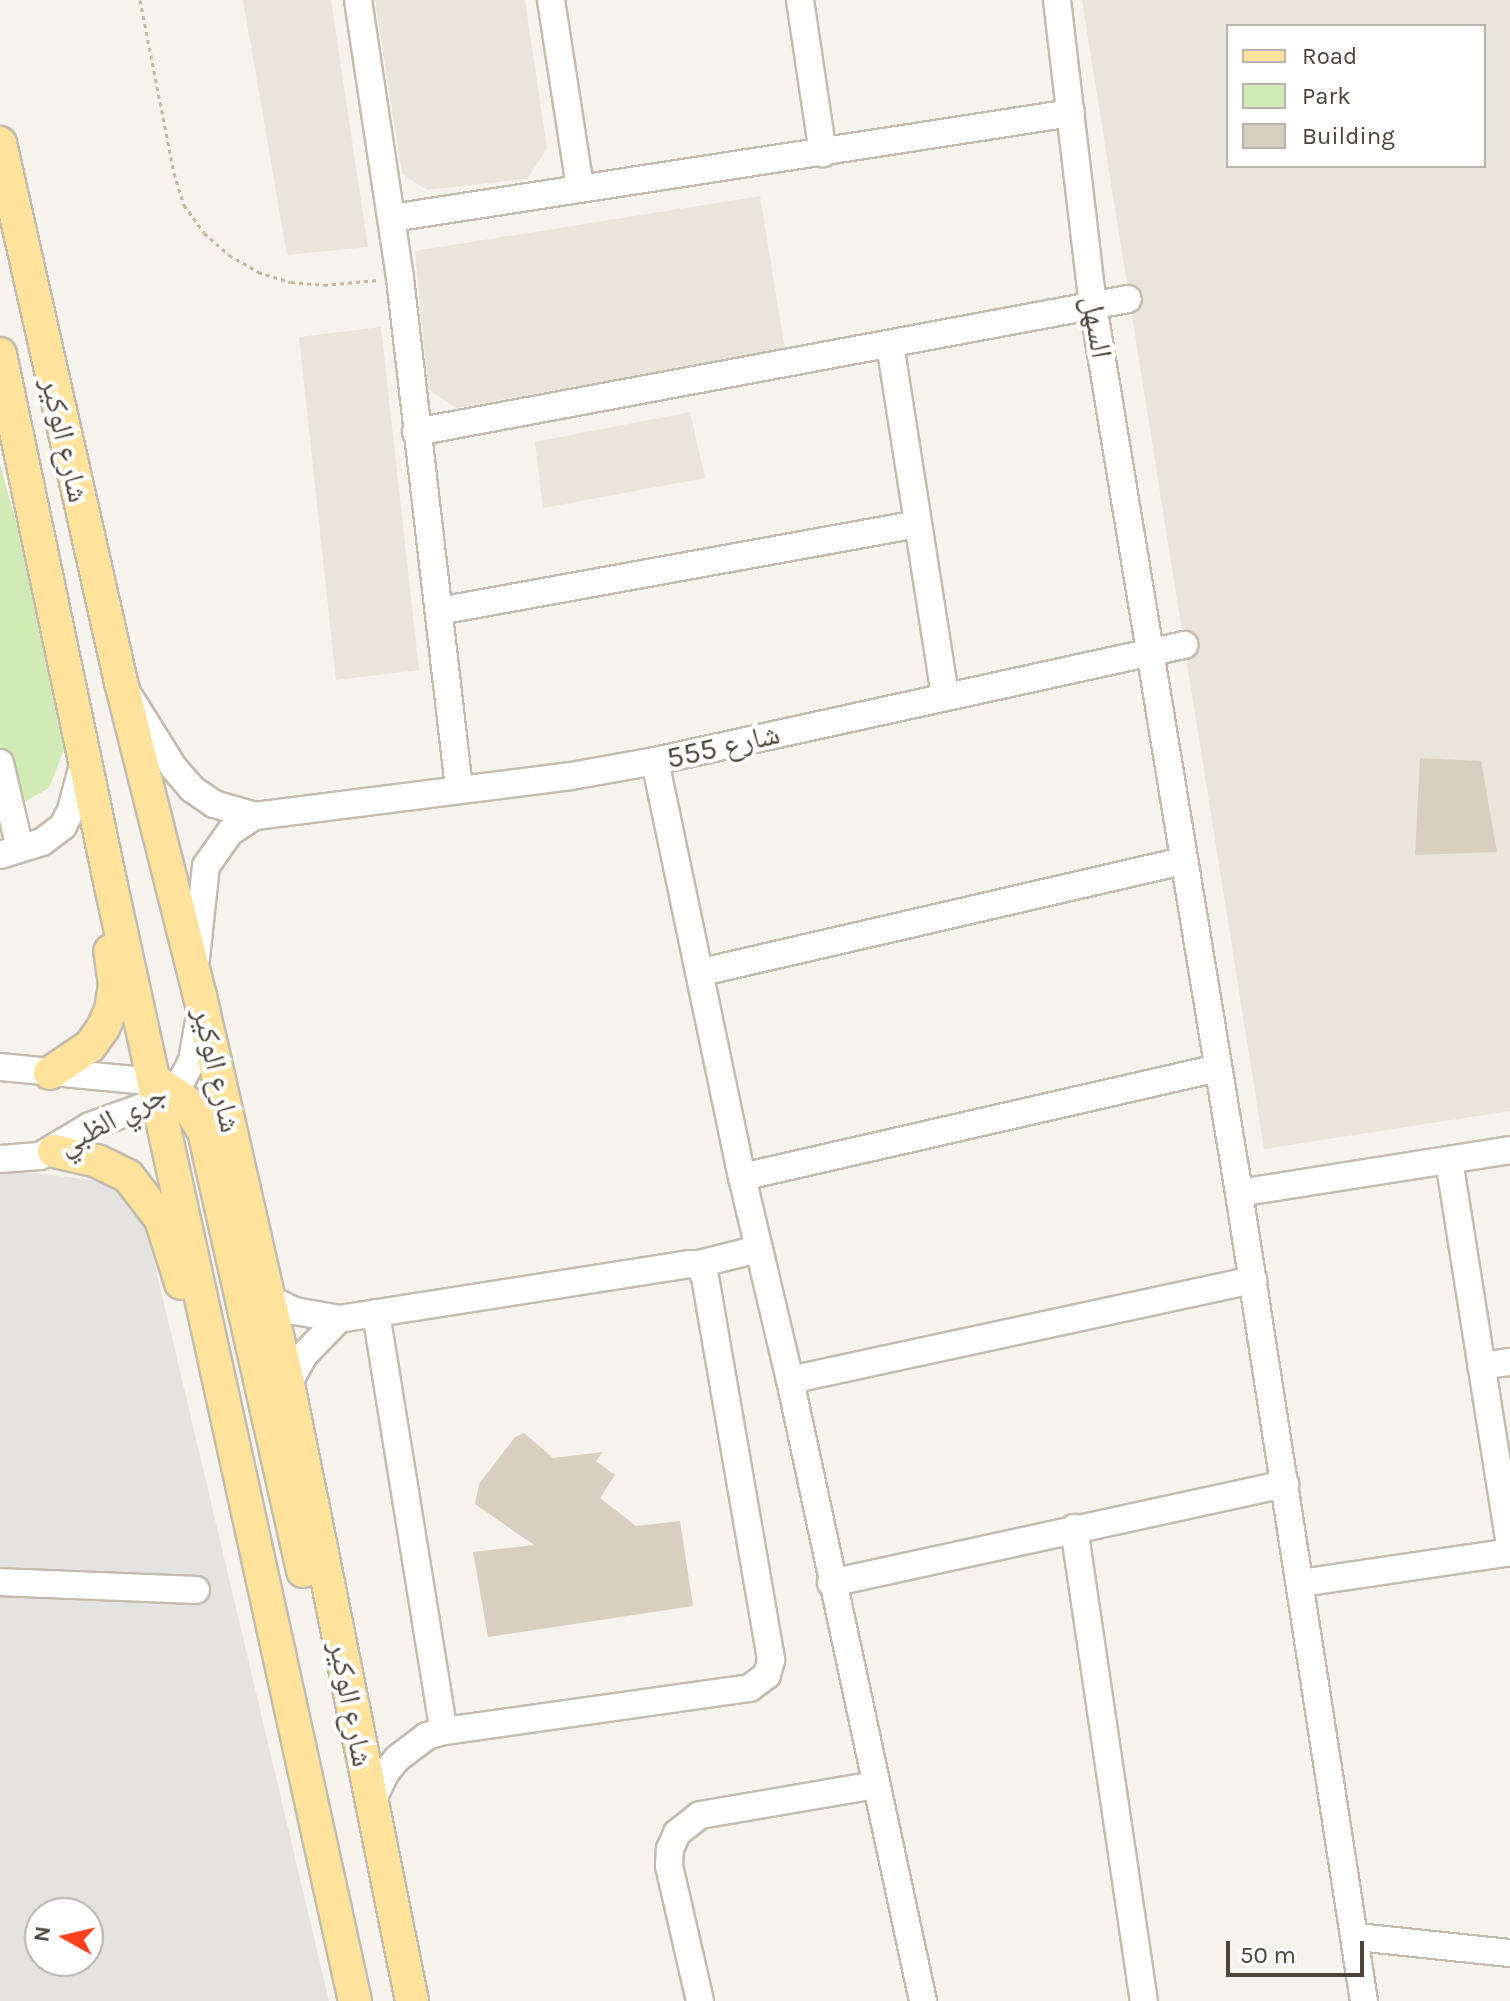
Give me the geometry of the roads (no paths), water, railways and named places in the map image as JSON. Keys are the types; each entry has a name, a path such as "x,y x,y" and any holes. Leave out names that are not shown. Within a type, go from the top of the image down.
{"main road":[{"name":"شارع الوكير","path":"0,143 121,682 197,984 288,1384 412,2001"},
{"name":"شارع الوكير","path":"0,354 111,886 163,1091 214,1346 355,2001"},
{"path":"50,1073 90,1046 111,1010 115,985 103,915 111,886"},
{"path":"163,1091 191,1108 204,1131 335,1714 348,1759 371,1803"},
{"path":"54,1151 115,1168 146,1196 161,1219 196,1329 214,1346"}],"street":[{"path":"358,0 400,278 459,788"},
{"path":"551,0 580,188"},
{"path":"800,0 823,153"},
{"name":"السهل","path":"1057,0 1093,305 1253,1280 1357,1937 1364,2001"},
{"path":"392,218 1071,113"},
{"path":"416,432 1128,299"},
{"path":"890,344 945,696"},
{"path":"439,611 918,524"},
{"name":"شارع 555","path":"121,682 174,768 192,789 227,810 255,816 571,776 655,761 1184,645"},
{"path":"0,763 10,852 50,838 63,826 71,810 85,758"},
{"path":"655,761 702,972 742,1177 790,1380 831,1583 923,2001"},
{"path":"197,984 206,866 230,832 255,816"},
{"path":"702,972 1184,861"},
{"name":"جري الظبي","path":"0,1159 27,1158 54,1151 98,1122 183,1078 195,1051 200,1021 197,984"},
{"path":"0,1047 8,1068"},
{"name":"جري الظبي","path":"8,1068 163,1091"},
{"path":"742,1177 1218,1068"},
{"path":"1239,1193 1510,1150"},
{"path":"1449,1160 1510,1545"},
{"path":"268,1298 295,1311 339,1319 698,1264 759,1249"},
{"path":"371,1803 386,1772 397,1759 427,1736 444,1731 750,1688 767,1675 771,1660 705,1277 698,1264"},
{"path":"790,1380 1253,1280"},
{"path":"376,1313 444,1731"},
{"path":"288,1384 304,1355 339,1319"},
{"path":"1481,1366 1510,1362"},
{"path":"831,1583 1285,1484"},
{"path":"1074,1528 1144,2001"},
{"path":"1301,1583 1510,1552"},
{"path":"0,1582 196,1590"},
{"path":"700,2001 669,1866 670,1849 677,1833 700,1815 876,1785"},
{"path":"1357,1937 1510,1953"}]}
